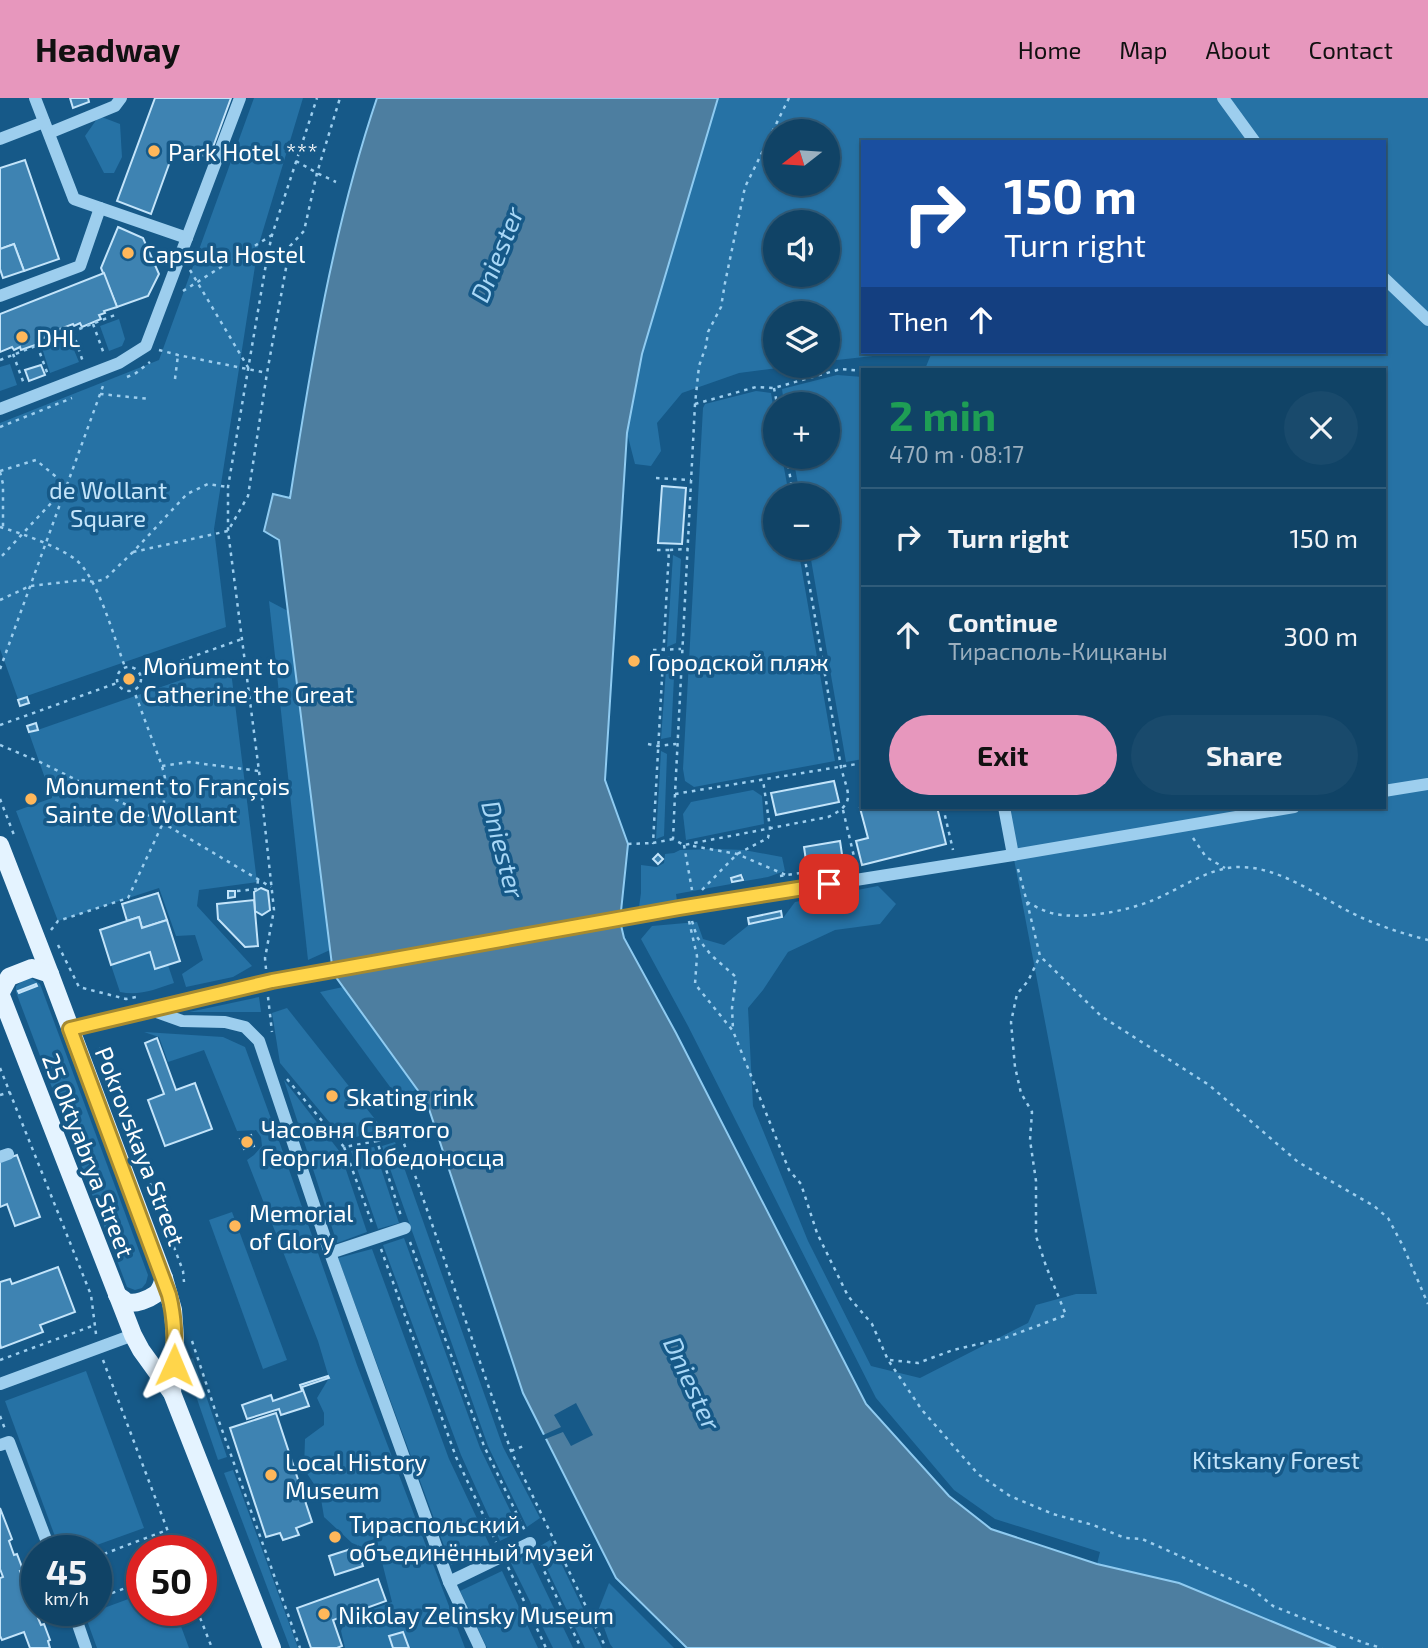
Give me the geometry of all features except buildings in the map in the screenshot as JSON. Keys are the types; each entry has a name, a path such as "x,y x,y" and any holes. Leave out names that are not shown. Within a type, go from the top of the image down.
{"main road":[{"name":"Pokrovskaya Street","path":"0,845 164,1278 173,1310 175,1338 172,1393"},
{"path":"0,993 9,977 32,968 50,974"},
{"name":"25 Oktyabrya Street","path":"0,993 133,1335"},
{"path":"117,1295 132,1303 139,1301 155,1294 161,1288 164,1278"},
{"name":"Pokrovskaya Street","path":"133,1335 172,1393 272,1648"}],"street":[{"path":"35,98 74,199 187,238"},
{"path":"0,139 115,106 121,98"},
{"path":"0,409 120,363 146,346 240,98"},
{"path":"1223,98 1254,140"},
{"path":"0,296 80,266 100,208"},
{"path":"146,346 187,238"},
{"path":"1386,280 1428,320"},
{"path":"1386,791 1428,784"},
{"path":"1004,809 1014,855"},
{"path":"70,1029 272,981 679,908 1282,809"},
{"path":"150,1010 182,1021 225,1022 246,1027 259,1041 330,1253 449,1582 481,1648"},
{"path":"330,1253 405,1228"},
{"path":"0,1384 133,1335"},
{"path":"0,1445 9,1442 44,1535"},
{"path":"449,1582 530,1543"},
{"path":"78,1626 86,1648"}],"path":[{"path":"265,958 274,910 228,531 228,487 272,235 317,98"},
{"path":"133,552 228,531 248,496 290,246 304,231 317,173 340,98"},
{"path":"673,839 699,366 708,332 721,307 745,187 789,98"},
{"path":"296,161 337,182"},
{"path":"162,303 272,235"},
{"path":"181,255 249,369"},
{"path":"267,258 287,261"},
{"path":"0,360 115,316"},
{"path":"93,324 105,357"},
{"path":"73,332 84,365"},
{"path":"37,345 49,379"},
{"path":"146,346 267,373"},
{"path":"13,355 25,388"},
{"path":"175,379 178,355"},
{"path":"695,404 756,387 774,388 841,369 861,372"},
{"path":"0,669 103,386"},
{"path":"774,388 775,392"},
{"path":"100,394 150,399"},
{"path":"66,486 36,460 0,471 3,484 2,527 46,544 76,560 94,582 125,667"},
{"path":"656,478 692,480"},
{"path":"0,600 30,586 105,579 187,494 208,484 228,487"},
{"path":"0,558 66,486"},
{"path":"657,550 688,548"},
{"path":"653,843 669,551"},
{"path":"686,845 828,817 843,810 849,799 805,560"},
{"path":"141,675 242,639"},
{"path":"653,650 683,649"},
{"path":"131,666 141,675 139,687 134,691 127,691 117,683 117,676 125,667 131,666"},
{"path":"0,725 117,683"},
{"path":"51,930 58,921 128,898 163,823 165,778 134,691"},
{"path":"648,744 678,744"},
{"path":"0,745 163,823 271,887"},
{"path":"162,766 190,762 259,771"},
{"path":"675,794 861,763"},
{"path":"686,845 692,892 702,890 737,855 768,838 770,828 763,780"},
{"path":"943,809 953,850"},
{"path":"843,810 856,867"},
{"path":"1188,825 1197,846 1206,857 1226,868"},
{"path":"628,844 673,839 686,845 737,855 786,875"},
{"path":"1014,855 1040,957 1101,1016 1209,1086 1298,1162 1374,1206 1388,1218 1428,1304"},
{"path":"1027,902 1044,911 1060,915 1085,916 1150,901 1226,868 1242,867 1273,873 1377,924 1428,940"},
{"path":"237,891 257,888 258,880"},
{"path":"733,1031 732,1008 736,977 711,955 697,937 693,921 689,920 697,956 695,984 733,1031 789,1170 801,1184 817,1233 848,1296 872,1324 888,1360 922,1410 978,1474 1010,1496 1053,1514 1093,1525 1125,1538 1142,1539 1251,1588 1273,1606 1382,1648"},
{"path":"888,1360 918,1363 953,1350 1005,1338 1066,1315 1036,1237 1036,1181 1030,1140 1032,1112 1021,1093 1015,1067 1011,1021 1017,994 1028,981 1040,957"},
{"path":"99,1048 183,1271 184,1283"},
{"path":"268,1069 277,1067 344,1147 456,1457 546,1648"},
{"path":"0,1068 91,1295 98,1348 169,1535"},
{"path":"0,1096 10,1092"},
{"path":"344,1147 401,1135 511,1451 606,1648"},
{"path":"377,1141 405,1228 484,1446 580,1648"},
{"path":"23,1148 31,1145"},
{"path":"0,1360 95,1325"},
{"path":"190,1333 220,1426 300,1648"},
{"path":"511,1451 526,1445"},
{"path":"112,1551 167,1530"},
{"path":"203,1626 212,1648"}],"green space":[{"name":"de Wollant Square","path":"254,98 303,98 258,247 214,529 226,627 18,699 0,649 0,423 159,360"},
{"name":"Kitskany Forest","path":"718,98 1428,98 1428,1648 1336,1648 1179,1583 1097,1564 1100,1552 995,1519 954,1490 876,1398 688,1026 641,939 652,926 697,922 703,939 724,945 750,924 783,918 795,902 878,886 896,904 880,924 835,930 788,952 748,1008 753,1106 808,1241 871,1366 920,1378 1028,1323 1036,1305 1076,1294 1097,1294 1004,809 1386,809 1386,368 925,368 931,354 1386,354 1386,140 861,140 861,354 891,354 840,360 840,301 763,301 763,370 739,373 682,393 657,423 661,451 651,466 635,464 627,433 642,354"},
{"path":"99,116 120,124 122,157 114,173 104,173 85,136"},
{"path":"119,319 125,339 122,346 109,351 100,326"},
{"path":"69,338 79,362 50,373 42,348"},
{"path":"10,364 17,385 0,391 0,367"},
{"path":"840,375 861,377 861,759 846,762 811,560 840,560 840,483 798,483 795,469 840,469 840,392 782,392 782,389 825,378 840,378"},
{"path":"756,391 764,392 763,469 784,469 787,483 763,483 763,560 800,560 835,761 694,787 685,781 683,769 705,404"},
{"path":"673,555 681,559 676,643 667,647"},
{"path":"269,601 288,611 330,950 308,960"},
{"path":"667,656 675,657 671,737 661,739"},
{"path":"230,663 257,882 199,890 197,906 252,966 233,977 186,987 182,974 203,960 195,935 176,936 159,888 58,921 16,811 52,798 29,733"},
{"path":"661,751 667,754 664,836 656,839"},
{"path":"753,790 762,796 764,824 686,840 683,814 691,802"},
{"path":"680,850 744,850 782,857 785,871 745,881 742,874 730,877 731,884 676,894 677,901 639,907 641,865 657,867 664,863 665,854"},
{"path":"150,952 155,969 168,965 174,983 154,990 120,992 111,965"},
{"path":"31,978 40,984 148,1275 142,1288 135,1290 127,1287 16,992 16,986"},
{"path":"343,987 417,1089 399,1099 320,992"},
{"path":"259,997 261,1012 189,1012"},
{"name":"Skating rink","path":"287,1008 382,1128 345,1141 280,1063 272,1013"},
{"path":"144,1032 223,1037 245,1047 357,1365 465,1648 345,1648 341,1631 346,1619 392,1602 380,1554 352,1543 324,1517 320,1493 304,1469 305,1439 324,1425 324,1413 317,1398 329,1378 318,1341 247,1160 262,1146 261,1137 256,1130 237,1131 204,1050 168,1062 159,1037"},
{"path":"284,1080 340,1152 367,1232 337,1243"},
{"path":"395,1142 503,1447 540,1518 527,1527 488,1446 382,1146"},
{"path":"374,1147 399,1223 378,1229 351,1151"},
{"path":"232,1212 287,1360 263,1369 209,1220"},
{"path":"404,1238 480,1448 520,1531 500,1541 461,1455 383,1245"},
{"path":"372,1249 449,1459 490,1546 451,1565 338,1258"},
{"path":"193,1358 227,1457 218,1460 184,1361"},
{"path":"86,1371 144,1528 112,1540 112,1535 54,1535 5,1401"},
{"path":"233,1470 298,1648 290,1648 224,1473"},
{"path":"550,1540 602,1648 585,1648 537,1548"},
{"path":"528,1554 573,1648 553,1648 511,1563"},
{"path":"502,1571 538,1648 487,1648 460,1591"},
{"path":"609,1583 674,1648 613,1648 598,1611"},
{"path":"126,1600 126,1626 181,1626 189,1648 97,1648 89,1626 112,1626 112,1605"}],"water":[{"name":"Dniester","path":"377,98 718,98 642,354 627,433 605,780 628,844 620,921 624,938 676,1033 866,1404 949,1496 991,1529 1097,1564 1179,1583 1336,1648 687,1648 616,1578 523,1393 427,1103 333,973 279,540 264,531 273,494 290,498 325,296 348,196"}],"pier":[{"path":"576,1403 593,1435 571,1446 563,1432 543,1440 541,1436 561,1427 554,1415"}],"place":[{"name":"Park Hotel ***","path":"154,151"},
{"name":"Capsula Hostel","path":"128,253"},
{"name":"DHL","path":"22,337"},
{"name":"Городской пляж","path":"634,661"},
{"name":"Monument to Catherine the Great","path":"129,679"},
{"name":"Monument to François Sainte de Wollant","path":"31,799"},
{"name":"Skating rink","path":"332,1096"},
{"name":"Часовня Святого Георгия Победоносца","path":"247,1142"},
{"name":"Memorial of Glory","path":"235,1226"},
{"name":"Local History Museum","path":"271,1475"},
{"name":"Тираспольский объединённый музей","path":"335,1537"},
{"name":"Nikolay Zelinsky Museum","path":"324,1614"}],"route":[{"path":"174,1365 173,1310 164,1278 70,1029 272,981 829,884"}]}
